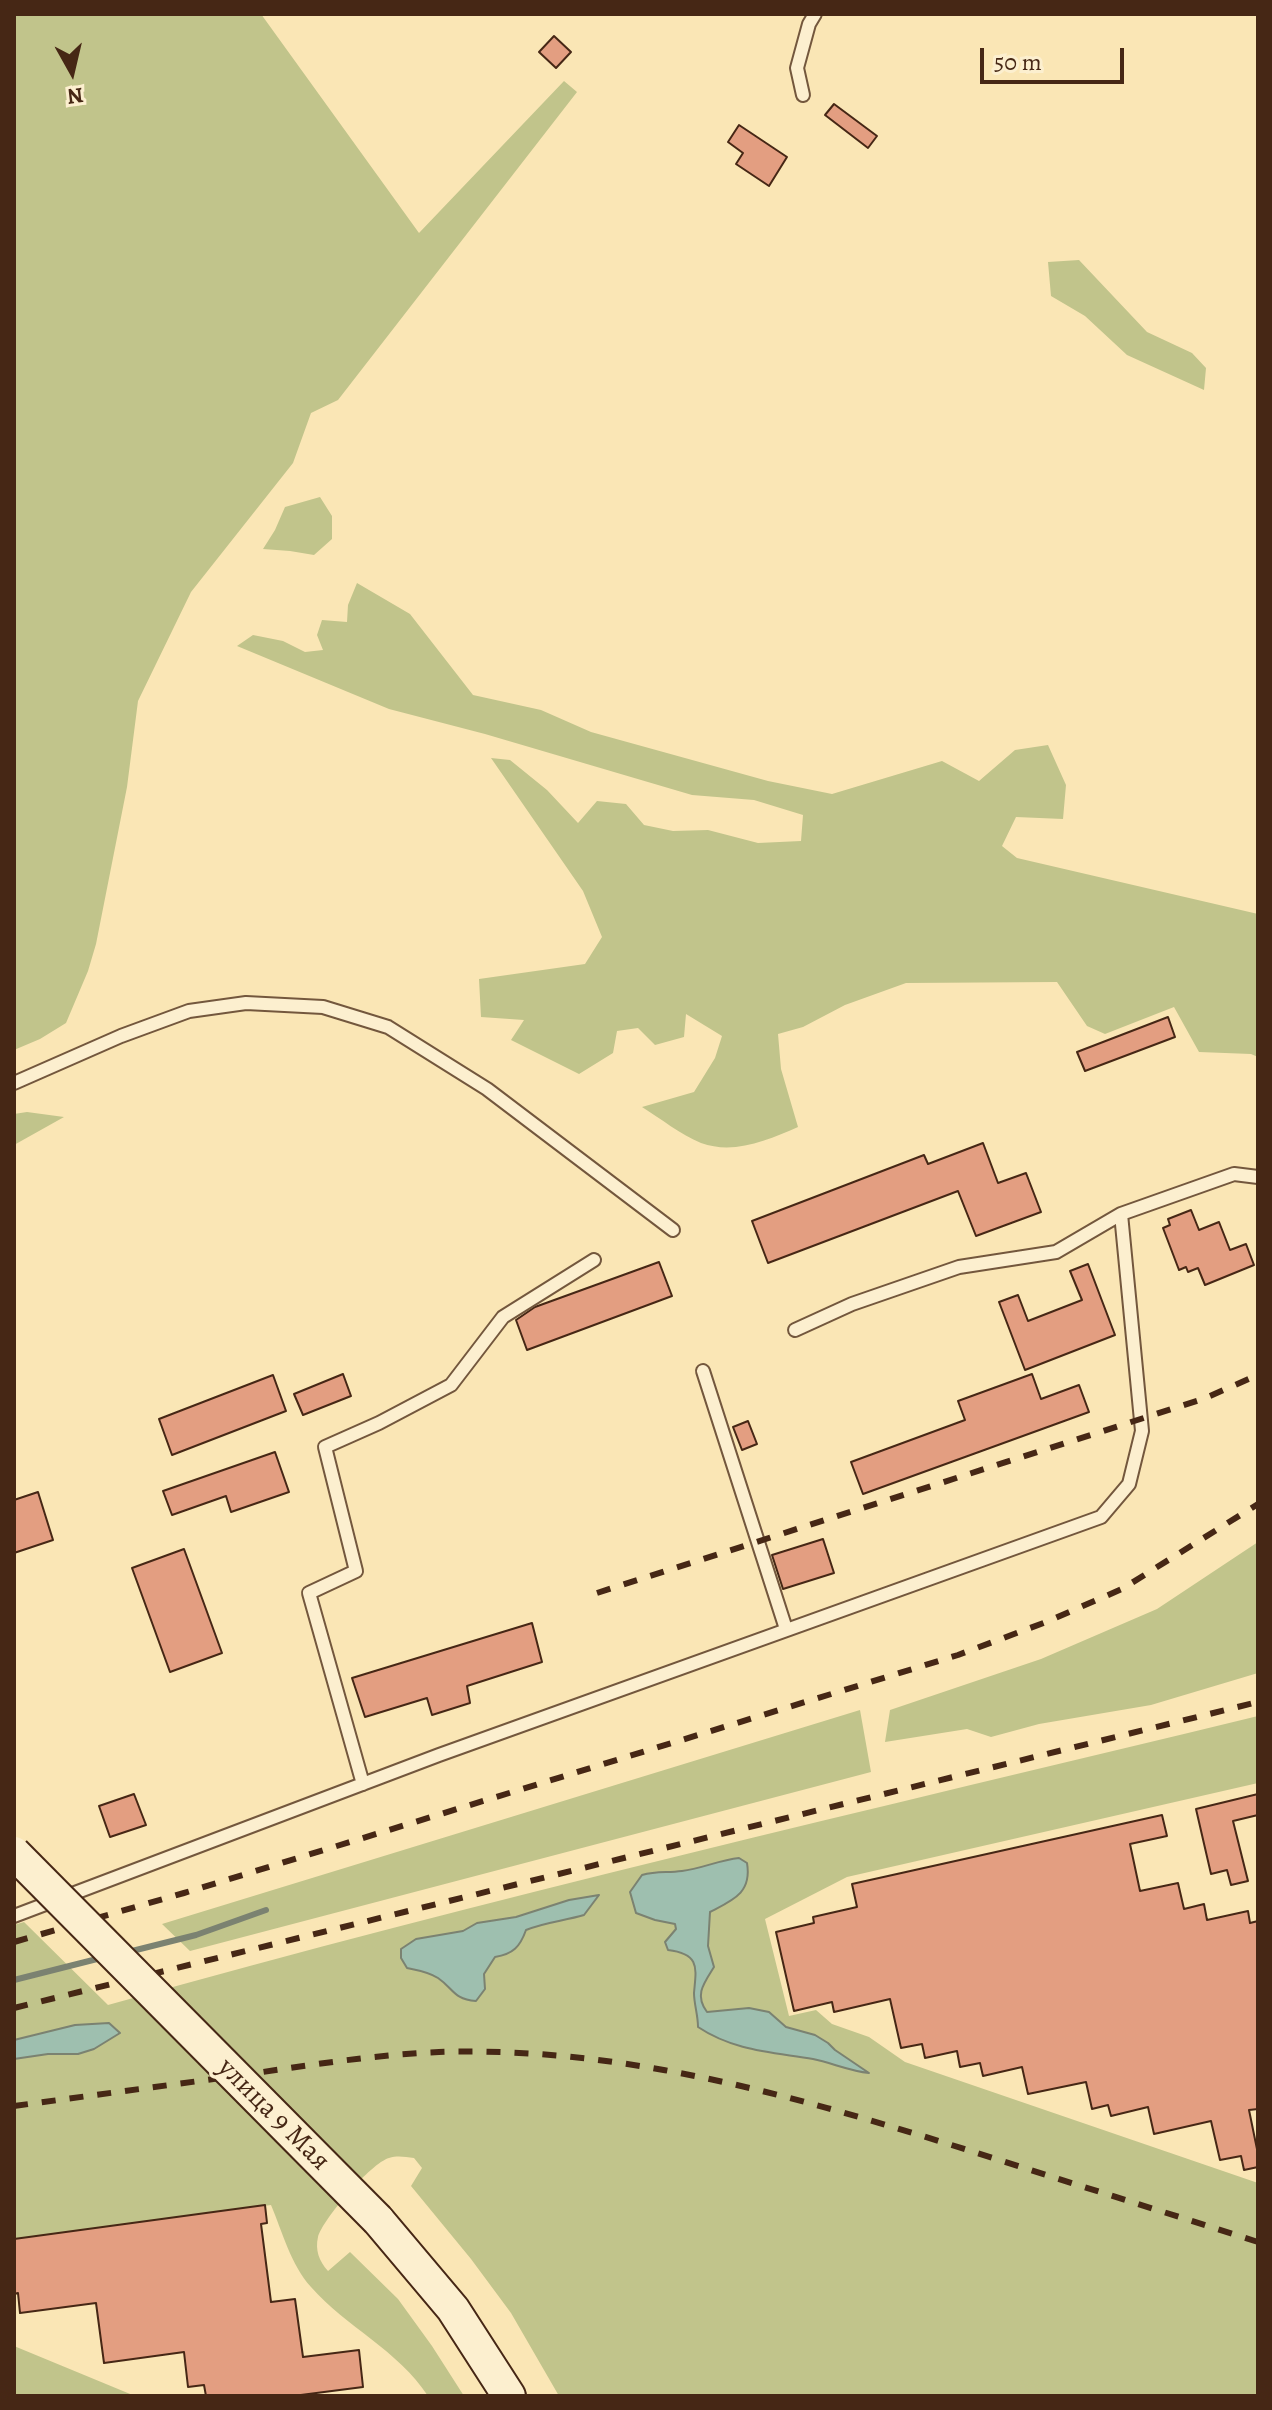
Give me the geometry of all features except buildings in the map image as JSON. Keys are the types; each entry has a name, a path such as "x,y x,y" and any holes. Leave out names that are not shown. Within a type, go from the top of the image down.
{"main road":[{"name":"улица 9 Мая","path":"14,1853 378,2220 453,2309 509,2396"}],"lane":[{"path":"803,95 797,68 809,24 815,14"},
{"path":"14,1083 121,1036 189,1011 246,1003 323,1007 388,1027 487,1089 673,1230"},
{"path":"795,1330 852,1304 959,1267 1056,1252 1121,1214 1234,1174 1258,1177"},
{"path":"14,1916 363,1784 1101,1517 1129,1484 1142,1431 1121,1214"},
{"path":"363,1784 309,1593 356,1571 325,1447 451,1385 503,1317 594,1260"},
{"path":"703,1371 786,1629"}],"green space":[{"path":"14,14 261,14 419,233 564,81 577,92 338,400 311,413 293,463 191,592 138,701 127,787 88,971 66,1023 14,1050"},
{"path":"1079,260 1147,332 1192,353 1206,368 1204,390 1127,355 1085,316 1051,296 1048,262"},
{"path":"320,497 332,516 332,539 314,555 263,549 285,507"},
{"path":"357,583 410,614 473,695 541,710 591,732 768,781 832,794 942,761 979,781 1015,750 1048,745 1066,785 1063,819 1016,817 1002,846 1017,858 1258,914 1258,1057 1199,1052 1174,1007 1105,1034 1087,1026 1057,982 906,983 845,1005 803,1027 778,1034 781,1069 798,1127 738,1147 713,1146 693,1140 642,1107 694,1092 715,1058 722,1036 686,1014 684,1037 655,1045 638,1028 617,1031 613,1053 579,1074 511,1040 524,1020 481,1017 479,979 585,964 602,937 583,891 491,758 510,760 547,790 578,823 597,801 626,804 644,825 673,831 708,830 758,843 801,841 803,815 754,800 692,795 389,709 237,646 253,635 283,641 305,652 323,650 317,635 322,620 347,622 348,605"},
{"path":"27,1112 64,1117 14,1145 14,1114"},
{"path":"1258,1542 1258,1673 1151,1705 1039,1724 991,1737 967,1729 885,1742 890,1710 1041,1659 1157,1609"},
{"path":"860,1710 871,1772 190,1951 162,1924"},
{"path":"1258,1716 1258,1783 847,1877 765,1919 789,2016 816,2010 832,2024 869,2037 905,2062 1258,2183 1258,2396 559,2396 511,2313 411,2186 422,2168 414,2158 392,2157 371,2170 322,2229 317,2242 318,2255 328,2271 350,2252 398,2299 464,2396 428,2396 402,2365 325,2301 298,2269 271,2205 14,2239 14,1925 24,1922 108,2005 538,1891"},
{"path":"14,2346 135,2396 14,2396"}],"shaded area":[{"path":"739,1858 747,1863 744,1889 710,1912 708,1946 714,1967 702,1989 703,2006 707,2012 749,2008 769,2012 786,2027 815,2035 869,2073 739,2046 698,2027 694,1964 686,1955 668,1950 665,1942 676,1929 675,1924 636,1913 630,1892 642,1875 689,1870"},
{"path":"599,1895 584,1915 526,1930 515,1949 495,1957 484,1974 485,1989 476,2001 458,1996 434,1976 407,1968 401,1958 401,1949 416,1939 463,1931 477,1923 516,1917 569,1900"},
{"path":"109,2023 120,2033 94,2049 78,2054 14,2059 14,2040 75,2025"}],"waterway":[{"path":"128,1952 196,1935 266,1910"},
{"path":"14,1980 101,1958"}],"railway":[{"path":"597,1593 1203,1399 1258,1375"},
{"path":"14,1942 184,1893 958,1655 1122,1589 1258,1504"},
{"path":"14,2008 1258,1702"},
{"path":"14,2106 388,2056 508,2052 577,2058 712,2080 846,2113 1258,2242"}]}
